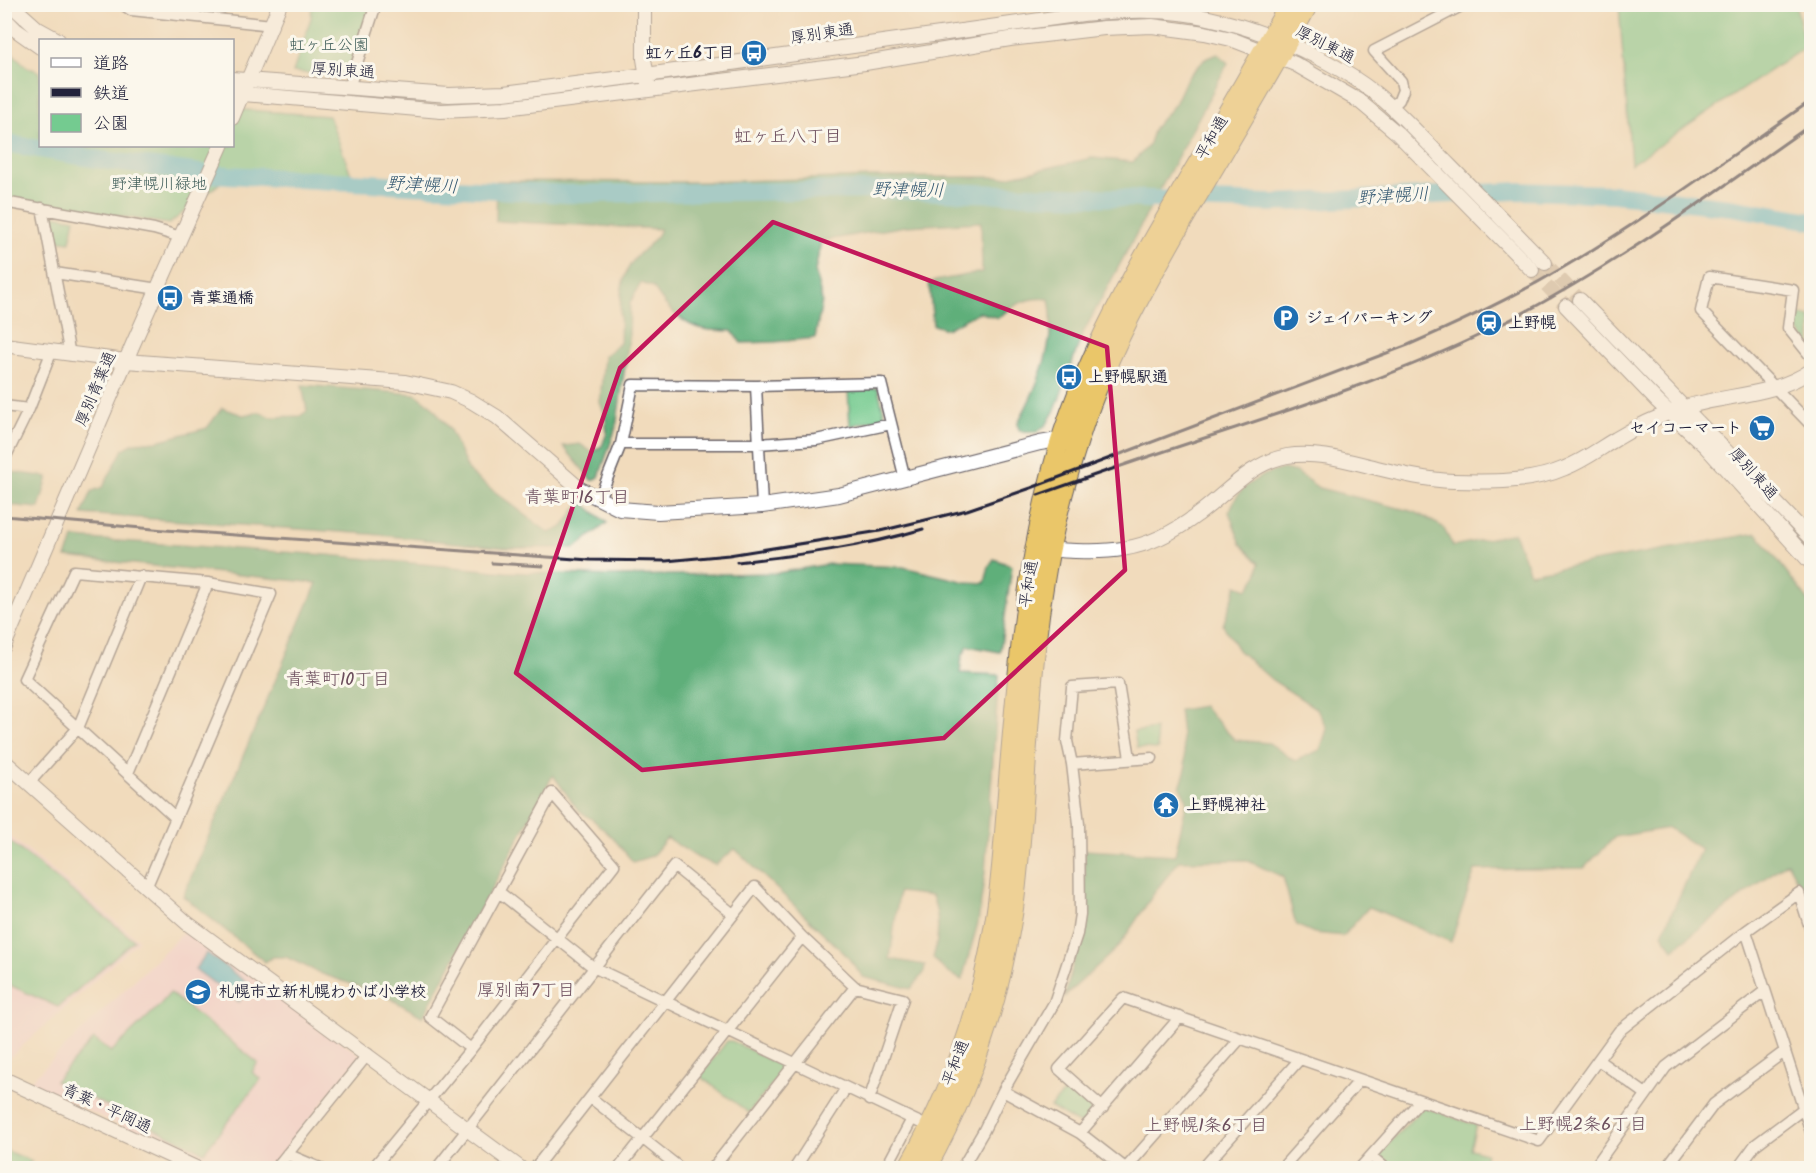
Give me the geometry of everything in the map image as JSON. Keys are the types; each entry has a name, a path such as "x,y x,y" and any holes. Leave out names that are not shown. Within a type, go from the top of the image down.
{"highway":[{"path":"1275,47 1289,4"},
{"path":"1275,47 1309,4"},
{"name":"平和通","path":"907,1168 929,1127 961,1053 981,987 1001,873 1019,650 1042,549 1103,375 1124,330 1213,170 1275,47"},
{"name":"平和通","path":"927,1168 964,1092 986,1031 1012,922 1019,862 1047,485 1079,387 1124,290 1193,171 1275,47"}],"street":[{"path":"10,4 38,29 56,39"},
{"path":"122,4 131,10 272,25"},
{"path":"194,16 198,4"},
{"path":"237,94 247,81 280,4"},
{"path":"349,88 376,4"},
{"path":"644,4 644,59 648,82"},
{"path":"1392,107 1399,100 1403,90 1401,81 1374,51 1465,4"},
{"path":"1152,27 1153,8"},
{"name":"厚別東通","path":"237,94 441,111 505,108 648,82 1008,24 1153,8 1201,17 1275,47 1359,101 1431,166 1532,270"},
{"path":"4,18 39,46"},
{"path":"1008,24 1010,39"},
{"name":"厚別東通","path":"234,80 449,95 504,93 865,63 1010,39 1104,28 1152,27 1217,35 1275,47 1305,50 1346,73 1392,107 1545,263"},
{"name":"厚別青葉通","path":"4,646 221,147"},
{"path":"4,202 154,229 180,237"},
{"path":"42,208 70,355"},
{"path":"55,273 158,289"},
{"path":"1812,358 1788,328 1793,290 1709,277 1701,311 1812,426"},
{"name":"厚別東通","path":"1580,300 1677,410 1706,447 1812,564"},
{"name":"厚別東通","path":"1566,306 1812,540"},
{"path":"5,343 70,355 126,361 405,382 451,392 497,417 580,489 620,509 658,512 762,506 839,495 1040,443 1080,436"},
{"path":"4,460 29,409 51,352"},
{"path":"1042,549 1084,553 1114,551 1155,540 1176,530 1198,515 1251,471 1286,456 1306,454 1325,456 1410,476 1440,480 1521,479 1546,475 1564,469 1636,428 1677,410 1775,388 1800,378 1812,370"},
{"path":"599,499 621,444 633,385 756,387 881,383 905,479"},
{"path":"756,387 762,506"},
{"path":"4,406 29,409"},
{"path":"621,444 758,444 816,440 891,424"},
{"path":"146,888 176,818 271,594 208,583 74,571 24,680 176,818"},
{"path":"29,783 78,728 141,576"},
{"path":"128,772 208,583"},
{"path":"962,1168 1054,1003 1077,934 1080,914 1079,833 1072,764 1067,741 1072,687 1118,684 1130,758"},
{"path":"1072,764 1152,758"},
{"path":"4,760 187,923 520,1168"},
{"path":"373,1168 471,1049 614,864 552,793 430,1017 471,1049"},
{"path":"437,1168 674,866 733,914"},
{"path":"536,1168 755,887 802,937 855,987 903,999 869,1100"},
{"path":"499,892 593,967 929,1127"},
{"path":"1103,1108 1059,1069 1123,998 1539,1141 1619,1031 1746,931 1799,893 1812,934"},
{"path":"1746,931 1812,1135"},
{"path":"619,1168 802,937"},
{"path":"713,1168 855,987"},
{"path":"1594,1168 1666,1067 1765,992"},
{"path":"1080,1133 1180,1017"},
{"path":"1003,1091 1080,1133 1126,1168 1240,1039"},
{"path":"1666,1168 1714,1104 1784,1052"},
{"path":"276,1168 368,1054"},
{"path":"1203,1168 1299,1060"},
{"path":"1598,1060 1646,1094"},
{"name":"青葉・平岡通","path":"4,1079 196,1168"},
{"path":"1282,1168 1360,1080"},
{"path":"795,1168 846,1088"},
{"path":"591,1098 680,1168"},
{"path":"1360,1168 1420,1101"},
{"path":"1738,1168 1755,1145 1803,1109"},
{"path":"886,1168 912,1119"},
{"path":"287,1154 320,1168"},
{"path":"1371,1156 1385,1168"}],"highlighted area":[{"path":"773,222 1107,347 1125,570 944,738 642,770 516,673 620,368"}],"shaded area":[{"path":"4,832 139,940 7,1060 4,1059"},
{"name":"札幌市立新札幌わかば小学校","path":"187,929 361,1055 271,1168 207,1168 29,1082"}],"green space":[{"name":"虹ヶ丘公園","path":"312,5 371,5 347,76 293,72 311,18"},
{"path":"1619,5 1796,5 1805,47 1631,164"},
{"name":"野津幌川緑地","path":"4,45 27,67 39,72 39,147 234,147 234,109 329,116 352,177 239,168 169,224 5,198"},
{"path":"1218,53 1228,63 1082,335 1056,408 1047,424 1037,432 1020,431 1017,424 1032,395 1044,363 1051,330 1049,299 1041,298 1021,302 998,318 979,312 946,329 933,325 929,282 982,272 981,222 906,226 821,241 815,271 822,301 815,338 741,343 732,331 703,329 687,323 668,307 653,287 641,283 630,303 629,339 616,427 599,477 592,481 563,446 580,444 592,452 602,446 607,433 605,415 600,403 604,356 620,343 620,300 624,280 633,261 654,239 660,229 496,221 497,181 700,182 872,177 1006,177 1092,158 1133,162 1148,146 1154,128 1175,104 1187,78 1207,57"},
{"path":"54,215 75,219 70,242 55,240 50,219"},
{"path":"1796,314 1811,317 1811,348 1794,324"},
{"path":"302,385 416,394 432,406 450,430 469,472 549,533 563,527 581,501 607,523 575,548 506,548 369,534 82,514 92,491 103,487 123,449 134,443 157,441 207,428 222,408 243,415 259,412 271,417 300,416 307,411"},
{"path":"848,388 878,388 885,417 850,426"},
{"path":"1284,469 1296,472 1319,488 1415,512 1443,527 1453,546 1514,533 1530,573 1757,533 1811,604 1812,889 1804,893 1787,862 1673,949 1662,934 1701,849 1669,828 1615,837 1584,868 1475,870 1451,942 1369,907 1343,936 1314,933 1296,925 1283,877 1246,860 1179,861 1157,889 1119,946 1065,996 1084,921 1085,850 1175,855 1187,800 1180,787 1186,769 1179,710 1203,706 1235,740 1269,743 1295,761 1320,750 1327,729 1317,709 1272,680 1238,650 1223,625 1237,585 1248,589 1257,576 1259,563 1241,544 1229,512 1247,485 1271,472"},
{"path":"4,471 48,477 39,508 5,505"},
{"path":"74,538 328,555 506,572 615,576 777,573 829,564 903,567 966,582 985,583 989,566 994,559 1012,566 1000,652 968,646 962,656 960,673 999,675 985,873 978,923 962,980 948,973 933,958 938,927 932,896 899,892 890,959 925,965 924,973 911,989 863,977 846,955 735,849 715,865 698,858 667,838 652,856 633,862 613,838 578,810 553,775 423,1017 386,996 322,974 286,957 273,957 265,962 183,896 317,583 66,557"},
{"path":"1155,729 1158,749 1137,748 1134,732"},
{"path":"4,837 134,940 58,1007 5,983"},
{"path":"170,993 258,1063 252,1072 261,1079 204,1152 55,1081 94,1039 111,1052"},
{"path":"727,1041 732,1041 785,1068 749,1113 700,1076"},
{"path":"1070,1087 1091,1106 1091,1112 1083,1124 1077,1123 1050,1107"},
{"path":"1423,1107 1476,1125 1470,1149 1486,1153 1482,1168 1393,1168 1378,1155"},
{"path":"4,1150 32,1161 24,1168 5,1168"}],"water":[{"path":"207,953 251,986 239,1002 195,969"}],"waterway":[{"name":"野津幌川","path":"4,143 108,161 208,174 567,194 881,190 1273,203 1518,191 1615,194 1731,207 1812,221"}],"tunnel":[{"path":"1545,263 1580,300"},
{"path":"1532,270 1566,306"}],"railway":[{"path":"4,516 165,530 590,560 666,561 729,555 880,531 967,510 1031,488 1408,345 1446,328 1559,270 1687,188 1812,100"},
{"path":"1038,495 1358,386 1490,330 1533,308 1615,259 1812,124"},
{"path":"737,562 854,546 923,529"},
{"path":"492,563 543,566"}],"place":[{"name":"虹ヶ丘6丁目","path":"754,53"},
{"name":"青葉通橋","path":"170,298"},
{"name":"ジェイパーキング","path":"1286,318"},
{"name":"上野幌","path":"1489,323"},
{"name":"上野幌駅通","path":"1069,377"},
{"name":"セイコーマート","path":"1762,428"},
{"name":"上野幌神社","path":"1166,805"},
{"name":"札幌市立新札幌わかば小学校","path":"198,992"}],"district":[{"name":"虹ヶ丘八丁目","path":"788,137"},
{"name":"青葉町16丁目","path":"577,498"},
{"name":"青葉町10丁目","path":"338,680"},
{"name":"厚別南7丁目","path":"526,991"},
{"name":"上野幌2条6丁目","path":"1583,1125"},
{"name":"上野幌1条6丁目","path":"1206,1126"}]}
